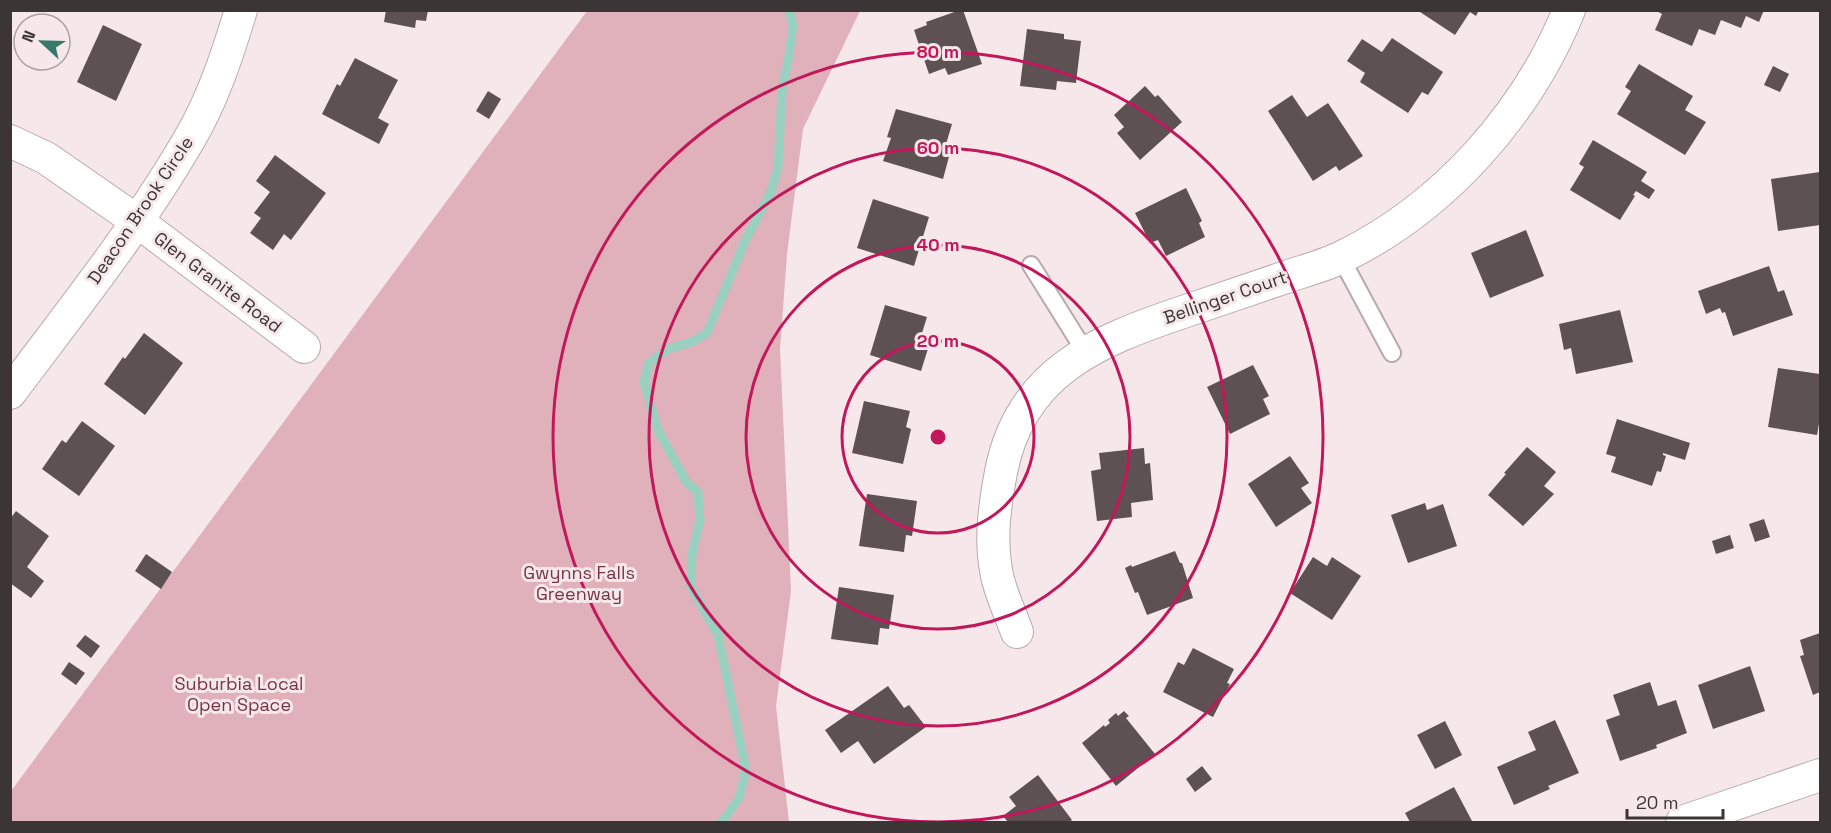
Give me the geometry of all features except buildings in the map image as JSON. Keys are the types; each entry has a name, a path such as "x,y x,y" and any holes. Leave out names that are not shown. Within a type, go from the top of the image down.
{"street":[{"name":"Deacon Brook Circle","path":"10,393 136,221 191,137 224,65 241,10"},
{"name":"Bellinger Court","path":"1017,632 996,571 993,522 1004,453 1034,396 1056,374 1109,339 1341,258 1407,218 1467,165 1504,124 1535,79 1569,10"},
{"name":"Glen Granite Road","path":"10,141 46,158 136,221 304,347"},
{"path":"1682,822 1821,775"}],"lane":[{"path":"1341,258 1392,353"},
{"path":"1030,265 1086,353"}],"green space":[{"name":"Gwynns Falls Greenway","path":"587,11 860,11 803,129 787,254 780,349 791,591 776,706 789,822 11,822 11,791"}],"waterway":[{"path":"722,822 739,798 746,770 718,635 691,587 692,554 700,520 698,492 687,483 658,430 644,382 649,363 668,349 692,342 707,333 745,241 770,194 778,168 782,91 793,25 789,10"}],"park label":[{"name":"Suburbia Local Open Space","path":"239,693"}]}
